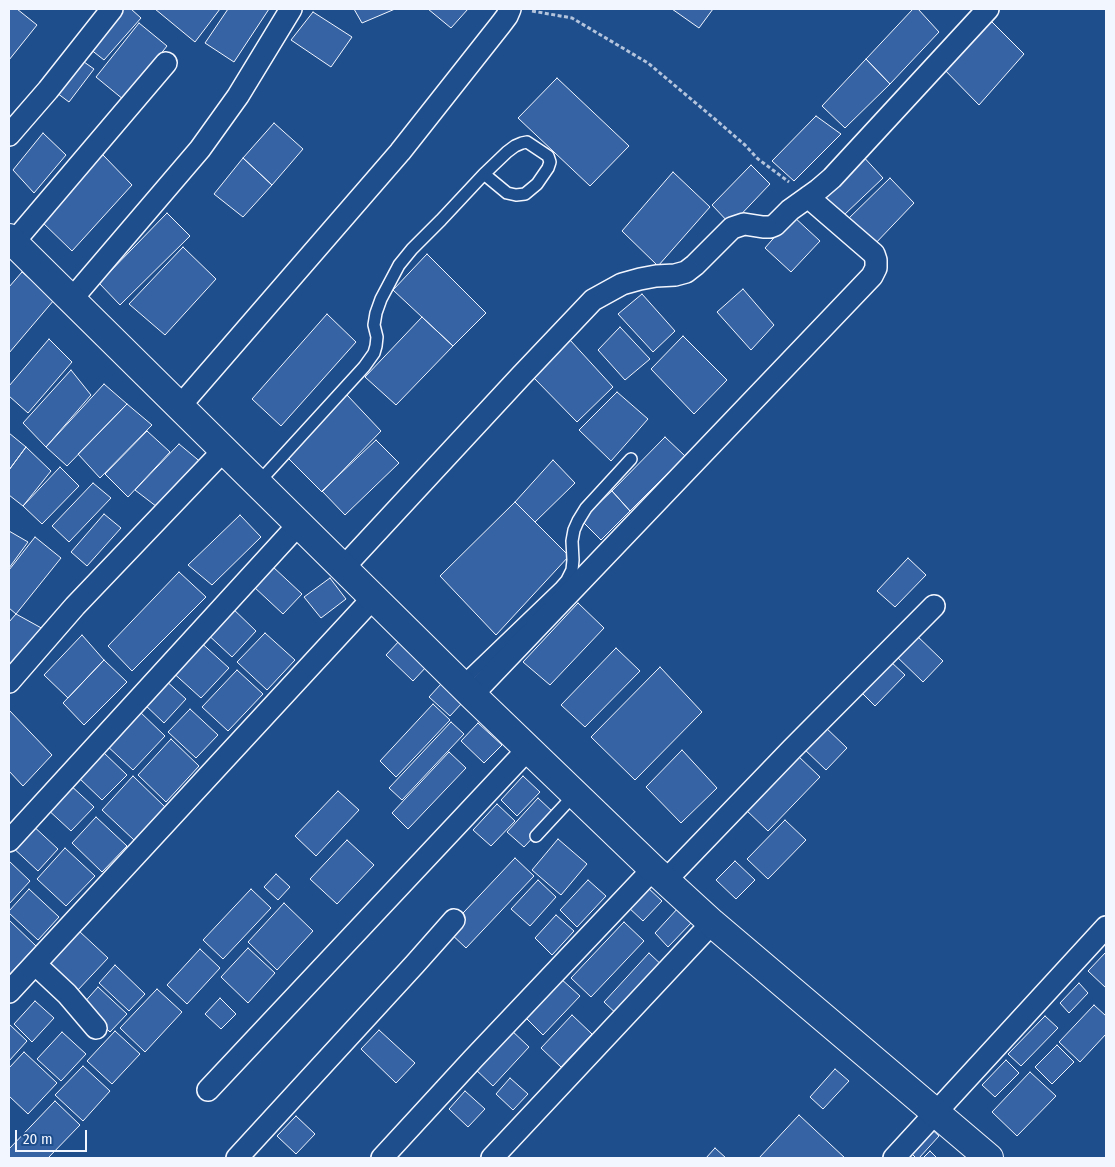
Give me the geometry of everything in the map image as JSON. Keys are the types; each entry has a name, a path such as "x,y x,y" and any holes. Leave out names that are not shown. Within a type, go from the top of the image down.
{"street":[{"path":"9,135 48,90 112,9"},
{"path":"71,300 200,149 238,96 291,9"},
{"path":"343,568 520,376 594,300 622,284 640,278 675,275 686,272 732,228 744,224 770,227 775,225 790,210 818,190 850,159 988,9"},
{"path":"180,406 400,152 504,20 520,10"},
{"path":"166,63 11,241 258,483 298,525 659,874 712,923 989,1158"},
{"path":"466,689 872,276 876,268 874,254 808,197"},
{"path":"9,682 75,606 224,450"},
{"path":"9,841 298,525"},
{"path":"9,992 373,598"},
{"path":"382,1158 473,1059 659,874 792,749 934,606"},
{"path":"208,1090 528,749"},
{"path":"237,1158 454,920"},
{"path":"492,1158 712,923"},
{"path":"894,1158 1106,927"},
{"path":"35,964 67,994 96,1028"}],"lane":[{"path":"258,483 364,367 374,353 377,337 374,325 376,313 399,265 412,249 484,174 507,152 527,142 548,156 550,162 537,184 525,194 507,193 484,174"},
{"path":"466,689 567,580 572,570 572,541 578,521 586,508 631,458"},
{"path":"536,836 575,794"}],"path":[{"path":"520,10 572,18 648,63 716,120 758,159 808,197"}],"building":[{"path":"9,9 17,9 37,25 9,60"},
{"path":"116,9 131,9 141,18 104,60 85,45"},
{"path":"155,9 220,9 195,42"},
{"path":"228,9 269,9 234,62 205,43"},
{"path":"354,9 395,9 362,23"},
{"path":"428,9 468,9 451,28"},
{"path":"672,9 713,9 699,28"},
{"path":"913,9 918,9 939,32 890,84 866,59"},
{"path":"313,12 352,37 331,67 291,40"},
{"path":"985,15 1024,54 979,105 938,63"},
{"path":"139,23 167,46 124,100 96,77"},
{"path":"77,57 94,69 69,102 53,90"},
{"path":"866,59 890,84 845,128 822,106"},
{"path":"557,78 629,146 590,186 518,118"},
{"path":"816,116 841,134 794,181 772,161"},
{"path":"274,123 303,149 272,185 243,158"},
{"path":"43,133 66,155 34,193 13,170"},
{"path":"860,153 883,178 844,215 820,192"},
{"path":"102,154 132,185 72,251 41,221"},
{"path":"243,158 272,185 243,217 214,194"},
{"path":"751,165 770,184 731,225 712,205"},
{"path":"673,172 710,207 658,266 622,231"},
{"path":"890,178 914,203 872,247 846,221"},
{"path":"167,213 190,236 120,305 99,283"},
{"path":"793,216 820,241 791,272 765,248"},
{"path":"183,247 216,279 165,335 129,304"},
{"path":"427,254 486,313 453,346 393,290"},
{"path":"22,272 54,300 9,353 9,287"},
{"path":"743,289 774,325 751,350 717,312"},
{"path":"642,294 675,331 653,352 618,314"},
{"path":"327,314 356,342 281,426 252,399"},
{"path":"422,317 453,346 396,405 365,377"},
{"path":"620,327 650,359 625,380 598,350"},
{"path":"683,336 727,380 694,414 651,369"},
{"path":"49,339 72,362 28,413 9,396 9,386"},
{"path":"570,340 613,387 577,422 533,377"},
{"path":"71,370 91,395 46,447 23,423"},
{"path":"104,384 127,404 67,466 46,447"},
{"path":"617,392 648,419 611,461 579,430"},
{"path":"347,395 381,431 322,492 286,456"},
{"path":"127,404 152,425 100,478 78,454"},
{"path":"147,431 170,452 128,497 105,474"},
{"path":"9,433 26,447 9,470"},
{"path":"665,437 685,456 630,511 612,491"},
{"path":"376,440 399,463 345,515 322,491"},
{"path":"179,444 203,464 161,510 135,490"},
{"path":"26,447 51,471 23,506 9,495 9,470"},
{"path":"553,460 575,483 535,522 515,502"},
{"path":"60,467 79,486 42,524 23,506"},
{"path":"93,483 111,498 69,542 52,526"},
{"path":"612,491 630,511 601,540 581,520"},
{"path":"515,502 569,556 496,635 440,576"},
{"path":"104,514 121,528 87,566 71,552"},
{"path":"240,515 261,537 212,585 188,565"},
{"path":"9,531 28,542 9,568"},
{"path":"35,537 61,558 16,614 9,608 9,570"},
{"path":"908,558 926,575 895,607 877,591"},
{"path":"272,566 302,594 283,614 253,586"},
{"path":"179,572 206,597 132,671 108,646"},
{"path":"330,578 346,599 321,618 304,597"},
{"path":"578,603 604,628 550,685 523,662"},
{"path":"228,604 256,631 232,657 204,631"},
{"path":"16,614 45,630 9,669 9,622"},
{"path":"913,632 943,661 923,682 893,653"},
{"path":"265,633 295,660 267,690 237,662"},
{"path":"82,635 104,660 68,698 44,675"},
{"path":"197,639 229,668 201,698 169,669"},
{"path":"401,639 428,665 413,681 386,655"},
{"path":"616,648 640,671 585,727 561,705"},
{"path":"104,660 127,682 84,725 63,703"},
{"path":"890,661 905,675 875,706 861,692"},
{"path":"660,667 702,712 635,780 591,737"},
{"path":"237,670 263,694 228,731 202,707"},
{"path":"164,679 186,699 164,723 142,702"},
{"path":"441,684 462,703 450,716 429,697"},
{"path":"433,704 450,720 396,777 380,761"},
{"path":"190,709 218,735 196,758 168,732"},
{"path":"9,710 52,755 23,786 9,771"},
{"path":"138,710 165,736 133,770 105,744"},
{"path":"451,722 464,734 402,800 389,788"},
{"path":"478,723 502,745 484,763 461,741"},
{"path":"823,725 847,748 826,770 802,747"},
{"path":"171,739 199,766 166,802 138,775"},
{"path":"682,750 717,788 681,823 646,787"},
{"path":"102,751 127,775 102,800 78,777"},
{"path":"449,752 466,768 408,829 392,813"},
{"path":"797,755 820,777 768,831 745,809"},
{"path":"133,776 165,807 134,840 102,810"},
{"path":"523,776 540,792 517,816 501,800"},
{"path":"68,783 94,807 71,831 45,807"},
{"path":"338,791 359,810 316,856 295,836"},
{"path":"538,798 555,814 524,847 507,832"},
{"path":"497,804 515,821 491,846 473,830"},
{"path":"96,817 127,846 102,872 72,843"},
{"path":"785,820 806,840 768,879 747,859"},
{"path":"30,823 58,849 38,871 10,845"},
{"path":"558,839 587,864 561,895 532,870"},
{"path":"347,840 374,865 337,904 310,879"},
{"path":"65,848 95,876 66,906 37,879"},
{"path":"515,858 534,876 466,948 447,930"},
{"path":"9,861 30,881 9,904"},
{"path":"735,861 755,880 736,899 716,880"},
{"path":"276,874 290,887 278,900 264,887"},
{"path":"538,880 556,897 530,926 511,909"},
{"path":"588,880 606,896 577,927 560,910"},
{"path":"646,886 662,901 643,921 627,906"},
{"path":"29,889 59,917 38,940 9,913"},
{"path":"251,889 271,908 223,959 203,940"},
{"path":"284,903 313,931 277,970 248,942"},
{"path":"679,907 693,921 668,947 655,933"},
{"path":"556,915 574,931 552,955 535,938"},
{"path":"9,920 36,946 9,975"},
{"path":"624,922 644,941 591,997 571,978"},
{"path":"79,931 108,958 76,992 47,965"},
{"path":"248,948 275,973 248,1003 221,977"},
{"path":"200,949 220,968 187,1004 167,985"},
{"path":"1106,952 1106,988 1088,971"},
{"path":"649,953 667,970 622,1019 604,1002"},
{"path":"115,965 145,994 129,1011 99,983"},
{"path":"560,978 580,996 543,1035 524,1016"},
{"path":"1079,983 1088,993 1069,1013 1060,1003"},
{"path":"98,987 127,1014 110,1032 82,1005"},
{"path":"157,989 182,1012 145,1052 120,1028"},
{"path":"220,998 236,1014 221,1029 205,1014"},
{"path":"35,1001 54,1018 32,1042 14,1024"},
{"path":"1094,1005 1106,1016 1106,1034 1080,1062 1059,1042"},
{"path":"572,1015 592,1034 561,1067 541,1048"},
{"path":"1045,1016 1058,1028 1021,1066 1008,1054"},
{"path":"9,1024 27,1041 9,1061"},
{"path":"509,1028 529,1047 493,1086 473,1067"},
{"path":"379,1030 415,1063 396,1083 361,1049"},
{"path":"115,1031 140,1054 112,1084 87,1061"},
{"path":"62,1032 86,1054 61,1081 37,1059"},
{"path":"1057,1045 1074,1062 1052,1084 1035,1067"},
{"path":"24,1052 57,1083 28,1114 9,1096 9,1068"},
{"path":"1006,1060 1019,1073 995,1097 982,1085"},
{"path":"83,1066 110,1091 83,1121 55,1095"},
{"path":"835,1069 849,1081 823,1109 810,1097"},
{"path":"1030,1072 1056,1096 1017,1136 992,1112"},
{"path":"510,1078 528,1094 513,1110 496,1094"},
{"path":"465,1091 485,1109 468,1127 449,1109"},
{"path":"55,1101 80,1125 48,1158 9,1158 9,1149"},
{"path":"799,1115 845,1158 759,1158"},
{"path":"296,1116 315,1134 296,1154 277,1136"},
{"path":"927,1125 939,1136 919,1158 916,1158 906,1148"},
{"path":"715,1148 726,1158 706,1158"},
{"path":"930,1151 937,1158 923,1158"}]}
